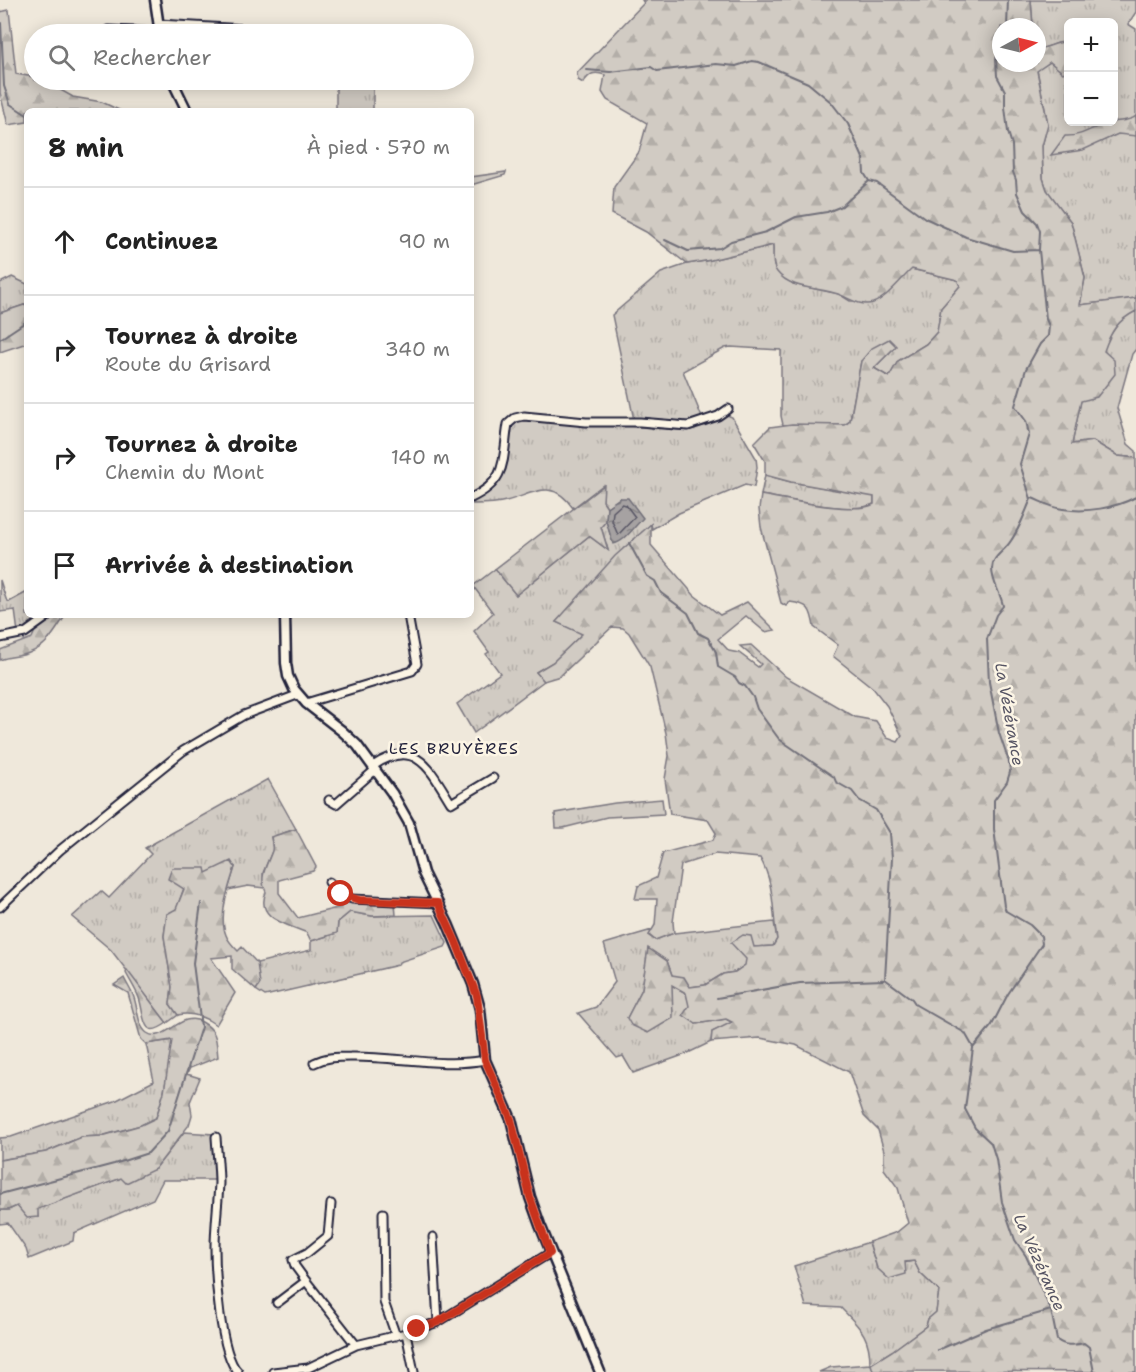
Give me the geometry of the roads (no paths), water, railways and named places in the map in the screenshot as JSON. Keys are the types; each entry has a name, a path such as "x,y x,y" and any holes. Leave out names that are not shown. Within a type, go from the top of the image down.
{"street":[{"path":"155,0 159,24"},
{"path":"177,90 186,108"},
{"path":"474,496 485,491 495,481 506,450 508,424 515,418 524,416 586,422 640,422 688,426 718,416 728,409"},
{"path":"0,638 26,633 46,618"},
{"path":"285,618 288,676 297,695 350,738 392,793 408,823 423,873 456,942 477,996 485,1060 511,1119 530,1197 550,1253 600,1372"},
{"path":"306,703 412,671 417,664 409,618"},
{"path":"0,907 45,863 183,751 244,715 297,695"},
{"path":"329,800 336,804 374,768 397,754 418,758 429,767 451,802 493,778"},
{"path":"329,882 341,894 352,899 438,903"},
{"path":"314,1063 325,1057 377,1056 467,1064 485,1060"},
{"path":"216,1137 219,1184 215,1228 217,1276 225,1344 229,1359 238,1372"},
{"path":"331,1204 328,1236 307,1253 293,1260 295,1266 356,1346"},
{"path":"384,1213 384,1302 396,1336"},
{"path":"433,1237 438,1322"},
{"path":"273,1372 308,1368 356,1346 438,1322 550,1253"},
{"path":"277,1303 306,1281"},
{"path":"406,1333 414,1372"}],"water":[{"path":"620,498 628,498 643,518 625,537 613,544 606,521 607,507"}],"waterway":[{"name":"La Vézérance","path":"1007,18 1008,0"},
{"path":"1,23 4,86 10,104 24,113"},
{"path":"587,70 610,72 651,67 657,71 716,64 736,66 752,61 759,62 808,83 831,102 848,124 863,158 864,173 869,181 877,183 925,218 966,237 1013,251 1039,250"},
{"name":"La Vézérance","path":"997,72 1005,91 1005,107 1017,193 1025,211 1037,223 1040,231 1039,250 1046,319 1049,326 1048,336 1040,344 1026,369 1015,406 1026,421 1029,434 1020,464 1031,499 1014,535 992,565 993,579 1003,606 996,615 987,639 989,682 999,733 1010,772 1007,782 994,800 994,829 1006,911 1030,925 1041,936 1042,944 1008,994 992,1025 973,1048 965,1109 975,1128 991,1143 996,1159 1002,1202 1015,1240 1026,1256 1051,1310 1057,1340 1067,1345 1084,1343 1089,1347 1094,1372"},
{"path":"665,240 688,251 720,248 731,241 766,232 796,217 827,212 842,206 869,181"},
{"path":"0,339 24,323"},
{"path":"1032,498 1059,508 1091,510 1110,507 1136,497"},
{"path":"629,543 647,576 655,581 661,593 688,613 698,633 708,638 716,652 718,667 745,686 753,697 757,709 779,739 834,777 836,782 852,791 859,800 876,810 890,833 892,858 885,979 912,999 916,1005 965,1033 973,1047"},
{"path":"0,1194 148,1153 168,1131 201,1027 193,963 201,903"},
{"path":"717,998 800,983 884,980"},
{"path":"938,1350 986,1329 1051,1310"}],"district":[{"name":"LES BRUYÈRES","path":"454,748"}]}
